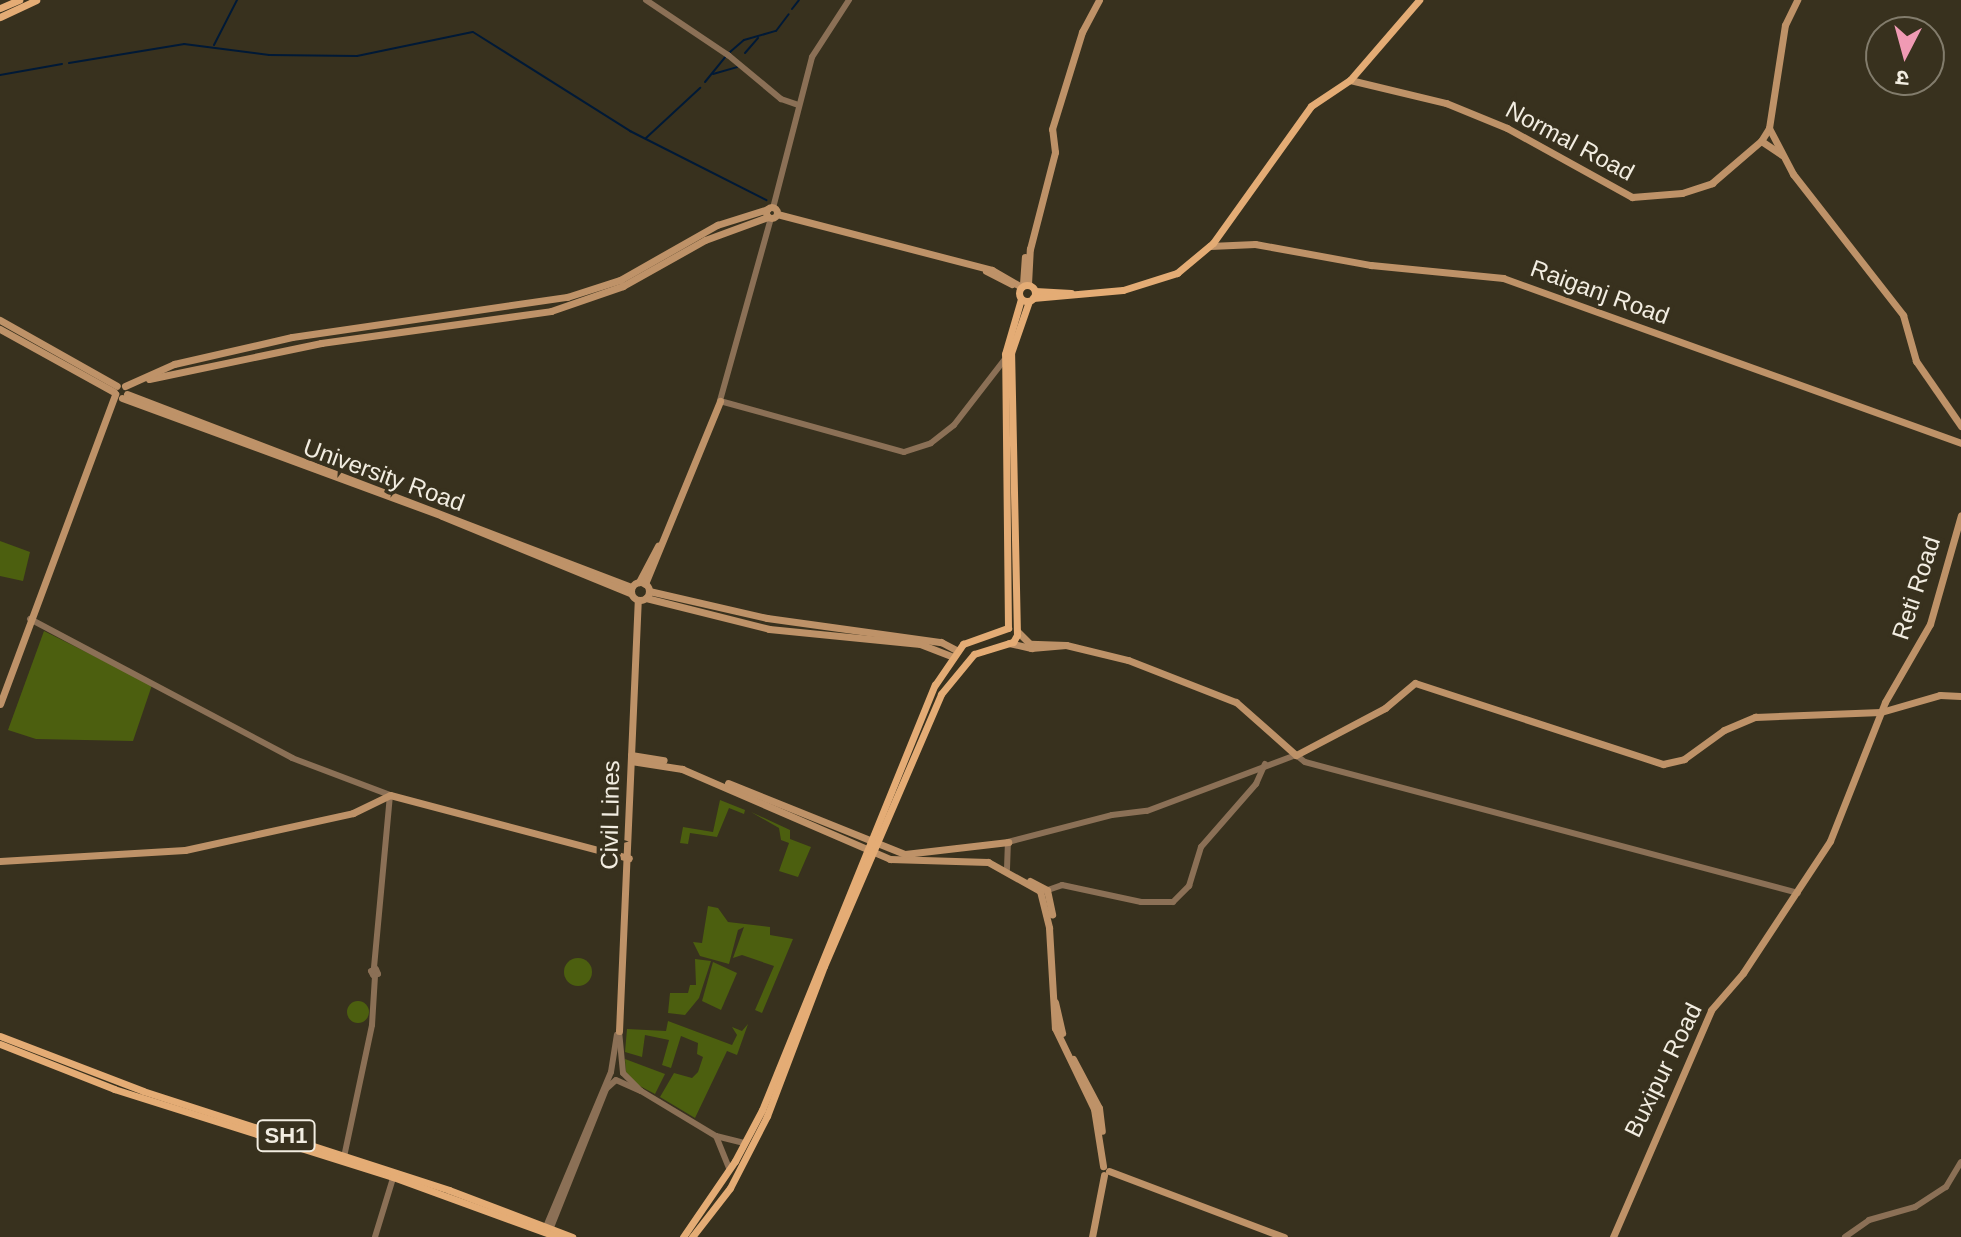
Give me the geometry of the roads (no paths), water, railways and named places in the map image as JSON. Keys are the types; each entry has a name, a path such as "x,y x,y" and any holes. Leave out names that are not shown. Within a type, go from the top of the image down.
{"main road":[{"path":"0,8 19,0"},
{"path":"0,17 36,0"},
{"path":"1008,628 1011,353 1026,292 1022,267 1030,249 1055,152 1053,126 1082,32 1099,0"},
{"path":"0,704 104,417 121,392 188,367 266,352 551,311 623,286 705,240 771,213 986,271 1026,292 1071,293 1153,284 1177,273 1210,246 1302,115 1350,80 1419,0"},
{"path":"1797,0 1785,25 1769,128 1782,155 1903,315 1916,361 1961,426"},
{"name":"Normal Road","path":"1350,80 1446,103 1495,123 1632,197 1682,193 1712,183 1761,141 1769,128"},
{"path":"1761,141 1782,155"},
{"name":"Raiganj Road","path":"1210,246 1255,244 1371,265 1503,278 1961,443"},
{"path":"692,1237 743,1166 827,951 933,711 966,661 1009,643 1017,631 1005,359 1026,292"},
{"path":"0,320 121,392"},
{"path":"0,329 121,392"},
{"name":"University Road","path":"121,392 631,590"},
{"name":"Civil Lines","path":"619,1031 631,758 643,591 720,401"},
{"name":"Reti Road","path":"1798,893 1830,841 1881,712 1930,624 1961,515"},
{"path":"631,590 767,618 949,645 958,650 966,661"},
{"path":"631,590 769,629 958,650 1008,628 1017,631 1030,644 1066,645 1128,660 1236,702 1296,755 1385,708 1415,683 1663,764 1684,759 1751,717 1881,712 1940,695 1961,696"},
{"path":"1009,643 1031,648 1066,645"},
{"path":"871,847 928,700 958,650"},
{"path":"631,758 682,769 916,863 988,862 1044,891 1059,1027 1099,1108 1105,1170 1092,1237"},
{"path":"0,861 185,850 353,813 390,795 629,858"},
{"path":"871,847 914,855 1008,842"},
{"name":"Buxipur Road","path":"1613,1237 1711,1010 1743,973 1798,893"},
{"path":"683,1237 745,1143 794,1035"},
{"name":"SH1","path":"0,1036 143,1091 344,1159"},
{"name":"SH1","path":"0,1044 114,1089 394,1174 572,1237"},
{"path":"1105,1170 1284,1237"},
{"name":"SH1","path":"547,1230 558,1237"}],"street":[{"path":"646,0 728,55 781,99 798,105"},
{"path":"849,0 824,32 798,105 720,401 904,452 931,443 954,425 1005,359"},
{"path":"30,619 292,758 390,795 372,1025 344,1159"},
{"path":"1010,872 1008,842 1147,811 1265,764 1296,755 1305,762 1798,893"},
{"path":"1044,891 1062,885 1141,902 1173,902 1189,886 1201,847 1256,784 1265,764"},
{"path":"547,1230 611,1072 619,1031"},
{"path":"619,1031 623,1073"},
{"path":"611,1072 617,1068 641,1091"},
{"path":"611,1072 616,1080 641,1091 716,1136 745,1143"},
{"path":"547,1230 606,1089 623,1073"},
{"path":"716,1136 729,1169"},
{"path":"1845,1237 1869,1220 1915,1207 1946,1187 1961,1162"},
{"path":"375,1237 394,1174"}],"waterway":[{"path":"214,45 237,0"},
{"path":"792,9 799,0"},
{"path":"730,52 744,40 776,31 789,14"},
{"path":"69,63 184,44 269,55 357,56 473,32 630,131 766,200"},
{"path":"745,53 758,38"},
{"path":"705,82 725,57"},
{"path":"0,75 62,64"},
{"path":"713,74 737,67"},
{"path":"646,138 700,88"}]}
